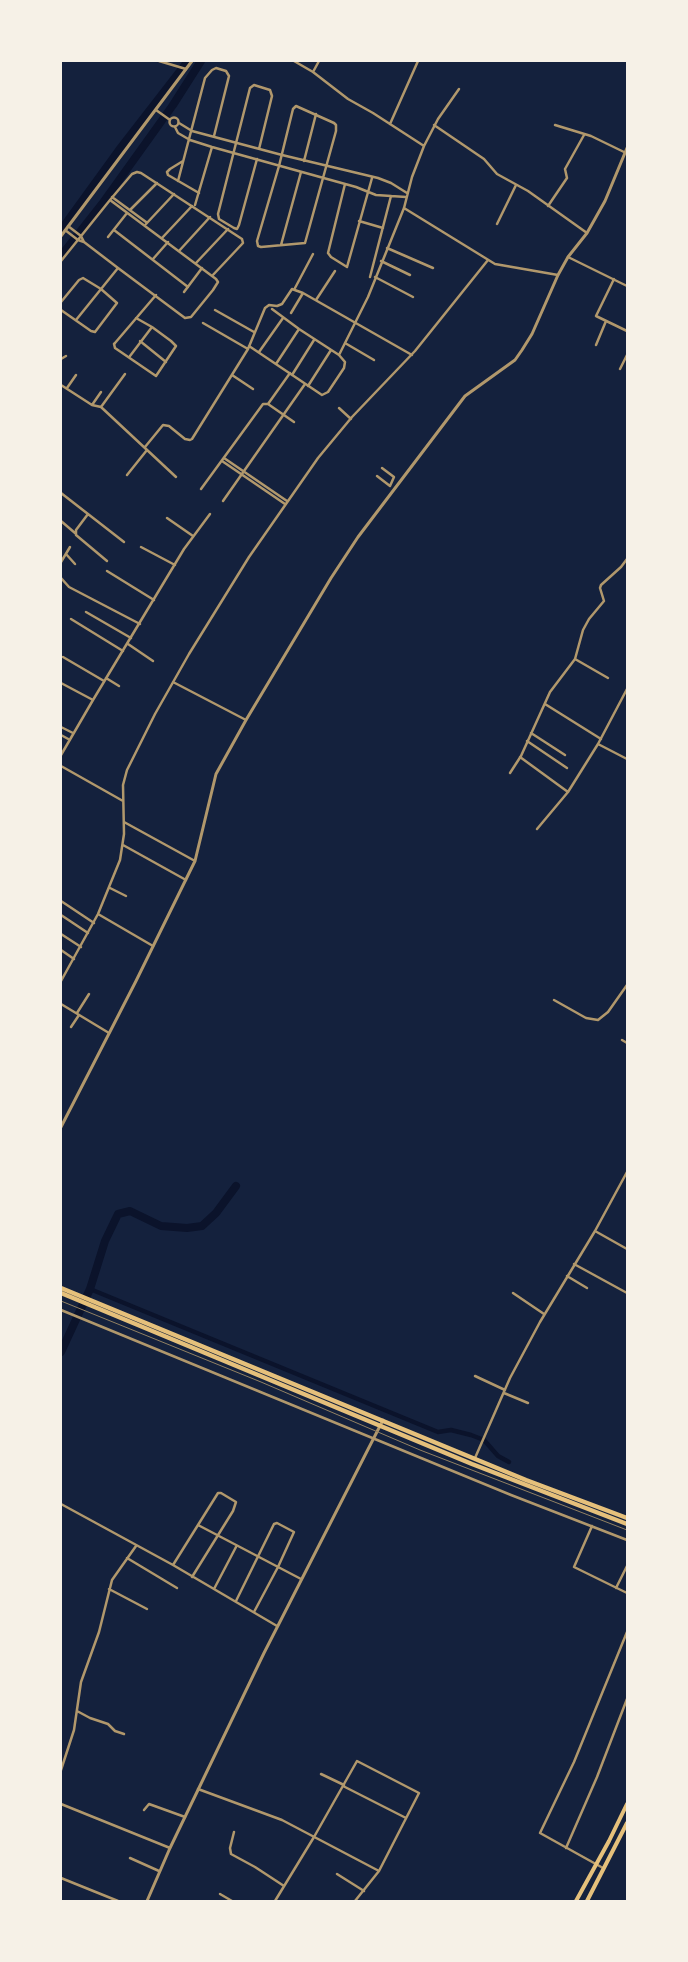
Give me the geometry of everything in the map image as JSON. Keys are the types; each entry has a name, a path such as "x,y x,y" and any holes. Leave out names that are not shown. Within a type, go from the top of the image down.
{"highway":[{"path":"61,1288 89,1303 381,1426 627,1524"},
{"path":"61,1293 78,1298"},
{"path":"89,1303 627,1518"}],"main road":[{"path":"576,1901 627,1804"},
{"path":"587,1901 627,1823"}],"street":[{"path":"159,61 185,69"},
{"path":"61,236 67,231 157,111 192,61"},
{"path":"294,61 314,72 348,99 424,146"},
{"path":"314,72 318,61"},
{"path":"390,124 418,61"},
{"path":"178,181 205,78 214,68 222,69 229,76 214,136"},
{"path":"257,159 237,229 218,218 250,88 256,85 270,90 272,96 259,149"},
{"path":"339,355 368,297 404,208 406,195 424,146 434,125 459,89"},
{"path":"299,106 336,125 305,243 262,247 258,246 257,241 282,155 294,107 299,106"},
{"path":"157,111 170,120 170,125 175,127 178,133 190,140 345,184 376,195 406,195"},
{"path":"304,161 316,114"},
{"path":"170,120 176,118 179,123 192,131 391,183 406,195"},
{"path":"175,127 179,123"},
{"path":"434,125 484,159 497,174 587,233"},
{"path":"555,125 624,152"},
{"path":"548,206 567,178 565,169 584,135"},
{"path":"162,238 194,206 212,147"},
{"path":"61,1127 195,861 216,774 246,720 330,578 358,537 465,396 514,360 522,350 532,334 558,275 568,257 587,233 605,200 627,148"},
{"path":"183,161 167,172 168,175 198,193"},
{"path":"61,261 80,235 135,172 141,173 194,206 242,239 243,243 212,276"},
{"path":"281,245 301,172"},
{"path":"345,184 328,253 329,256 347,267 372,177"},
{"path":"130,210 157,183"},
{"path":"497,224 516,185"},
{"path":"146,224 174,194"},
{"path":"370,277 391,196"},
{"path":"67,231 188,318 191,318 218,282 112,197"},
{"path":"110,200 146,224"},
{"path":"404,208 488,260 507,267 558,275"},
{"path":"108,237 127,213"},
{"path":"179,251 210,217"},
{"path":"359,222 383,228"},
{"path":"70,227 80,235 84,242"},
{"path":"196,263 228,229"},
{"path":"114,230 188,287"},
{"path":"153,259 168,242"},
{"path":"387,248 433,268"},
{"path":"295,289 295,285 313,254"},
{"path":"568,257 627,286"},
{"path":"61,981 94,923 120,860 124,822 123,785 126,770 173,682 214,612 286,502 318,458 351,419 412,356 488,260"},
{"path":"381,261 410,275"},
{"path":"76,320 118,268"},
{"path":"184,292 202,268"},
{"path":"316,300 335,270"},
{"path":"61,302 81,278 101,288 117,303 96,331 91,331 61,310"},
{"path":"375,278 413,297"},
{"path":"614,279 596,316 627,331"},
{"path":"127,475 163,425 168,426 185,439 190,440 192,438 249,347 265,308 269,305 276,306 282,304 292,289 303,292 412,356"},
{"path":"291,313 303,292"},
{"path":"136,318 152,327 176,346 154,376 130,356 115,348 114,344 156,294"},
{"path":"203,324 259,352 322,395 328,392 345,366 345,362 339,355 299,330 272,309"},
{"path":"215,310 254,332"},
{"path":"259,352 283,318"},
{"path":"596,345 606,321"},
{"path":"130,356 152,327"},
{"path":"276,364 299,330"},
{"path":"268,404 314,340"},
{"path":"140,341 166,362"},
{"path":"345,343 374,360"},
{"path":"223,501 331,350"},
{"path":"620,369 627,355"},
{"path":"61,359 66,356"},
{"path":"101,407 125,374"},
{"path":"68,388 76,375"},
{"path":"232,375 253,389"},
{"path":"61,385 92,405 101,407 176,477"},
{"path":"92,405 101,392"},
{"path":"201,489 264,403 294,422"},
{"path":"339,408 351,419"},
{"path":"223,459 286,502"},
{"path":"382,468 394,478 390,486"},
{"path":"377,476 394,489"},
{"path":"61,493 124,542"},
{"path":"75,532 88,514"},
{"path":"61,755 92,700 132,638 193,536 210,514"},
{"path":"167,518 193,536"},
{"path":"61,522 107,561"},
{"path":"61,562 70,547"},
{"path":"141,547 175,566"},
{"path":"66,554 75,564"},
{"path":"510,774 558,680 576,659 583,630 604,601 601,586 627,559"},
{"path":"108,571 154,600"},
{"path":"61,578 68,583 69,587 140,624"},
{"path":"86,612 132,638"},
{"path":"71,619 123,652"},
{"path":"128,644 153,661"},
{"path":"63,657 119,686"},
{"path":"576,659 608,678"},
{"path":"173,682 246,720"},
{"path":"61,683 92,700"},
{"path":"537,829 568,792 601,739 627,690"},
{"path":"545,704 601,739"},
{"path":"61,727 73,734"},
{"path":"531,733 565,754"},
{"path":"61,736 70,740"},
{"path":"527,740 567,768"},
{"path":"598,744 627,760"},
{"path":"520,757 568,792"},
{"path":"61,766 123,801"},
{"path":"124,822 195,861"},
{"path":"123,845 186,880"},
{"path":"110,888 126,896"},
{"path":"61,901 94,923"},
{"path":"98,914 153,946"},
{"path":"61,915 88,933"},
{"path":"61,934 81,947"},
{"path":"61,950 74,959"},
{"path":"554,1000 586,1018 598,1020 608,1012 627,986"},
{"path":"71,1027 89,994"},
{"path":"61,1004 109,1033"},
{"path":"622,1040 627,1043"},
{"path":"475,1458 504,1391 544,1314 595,1231 627,1172"},
{"path":"595,1231 627,1249"},
{"path":"574,1264 627,1293"},
{"path":"567,1276 587,1288"},
{"path":"513,1293 544,1314"},
{"path":"61,1310 504,1492 627,1540"},
{"path":"475,1376 528,1403"},
{"path":"147,1901 198,1789 383,1420"},
{"path":"173,1566 218,1494 221,1493 236,1502 236,1504 192,1577"},
{"path":"61,1504 236,1601 279,1627"},
{"path":"236,1601 274,1524 277,1523 294,1533 254,1612"},
{"path":"198,1525 302,1580"},
{"path":"592,1526 574,1567 627,1594"},
{"path":"61,1770 72,1738 81,1682 99,1632 109,1589 114,1576 136,1546"},
{"path":"214,1589 236,1546"},
{"path":"127,1558 177,1588"},
{"path":"616,1588 627,1566"},
{"path":"109,1589 147,1609"},
{"path":"604,1868 540,1834 574,1762 627,1632"},
{"path":"566,1848 597,1777 627,1699"},
{"path":"77,1711 108,1724 115,1731 124,1734"},
{"path":"275,1901 357,1761 420,1793 404,1817 379,1871 355,1901"},
{"path":"321,1774 404,1817"},
{"path":"198,1789 269,1814 379,1871"},
{"path":"61,1804 170,1848"},
{"path":"144,1810 151,1804 185,1817"},
{"path":"234,1832 230,1848 231,1854 284,1886"},
{"path":"130,1858 160,1871"},
{"path":"338,1874 364,1891"},
{"path":"61,1878 118,1901"},
{"path":"220,1894 232,1901"}],"waterway":[{"path":"61,230 119,150 188,61"},
{"path":"61,256 102,204 173,105 201,61"},
{"path":"61,1352 90,1289 105,1241 118,1214 130,1211 161,1226 187,1228 202,1226 216,1213 236,1186"},
{"path":"90,1289 438,1432 451,1430 484,1440 498,1456 509,1462"}],"railway":[{"path":"61,1301 261,1382 420,1450 627,1530"}]}
